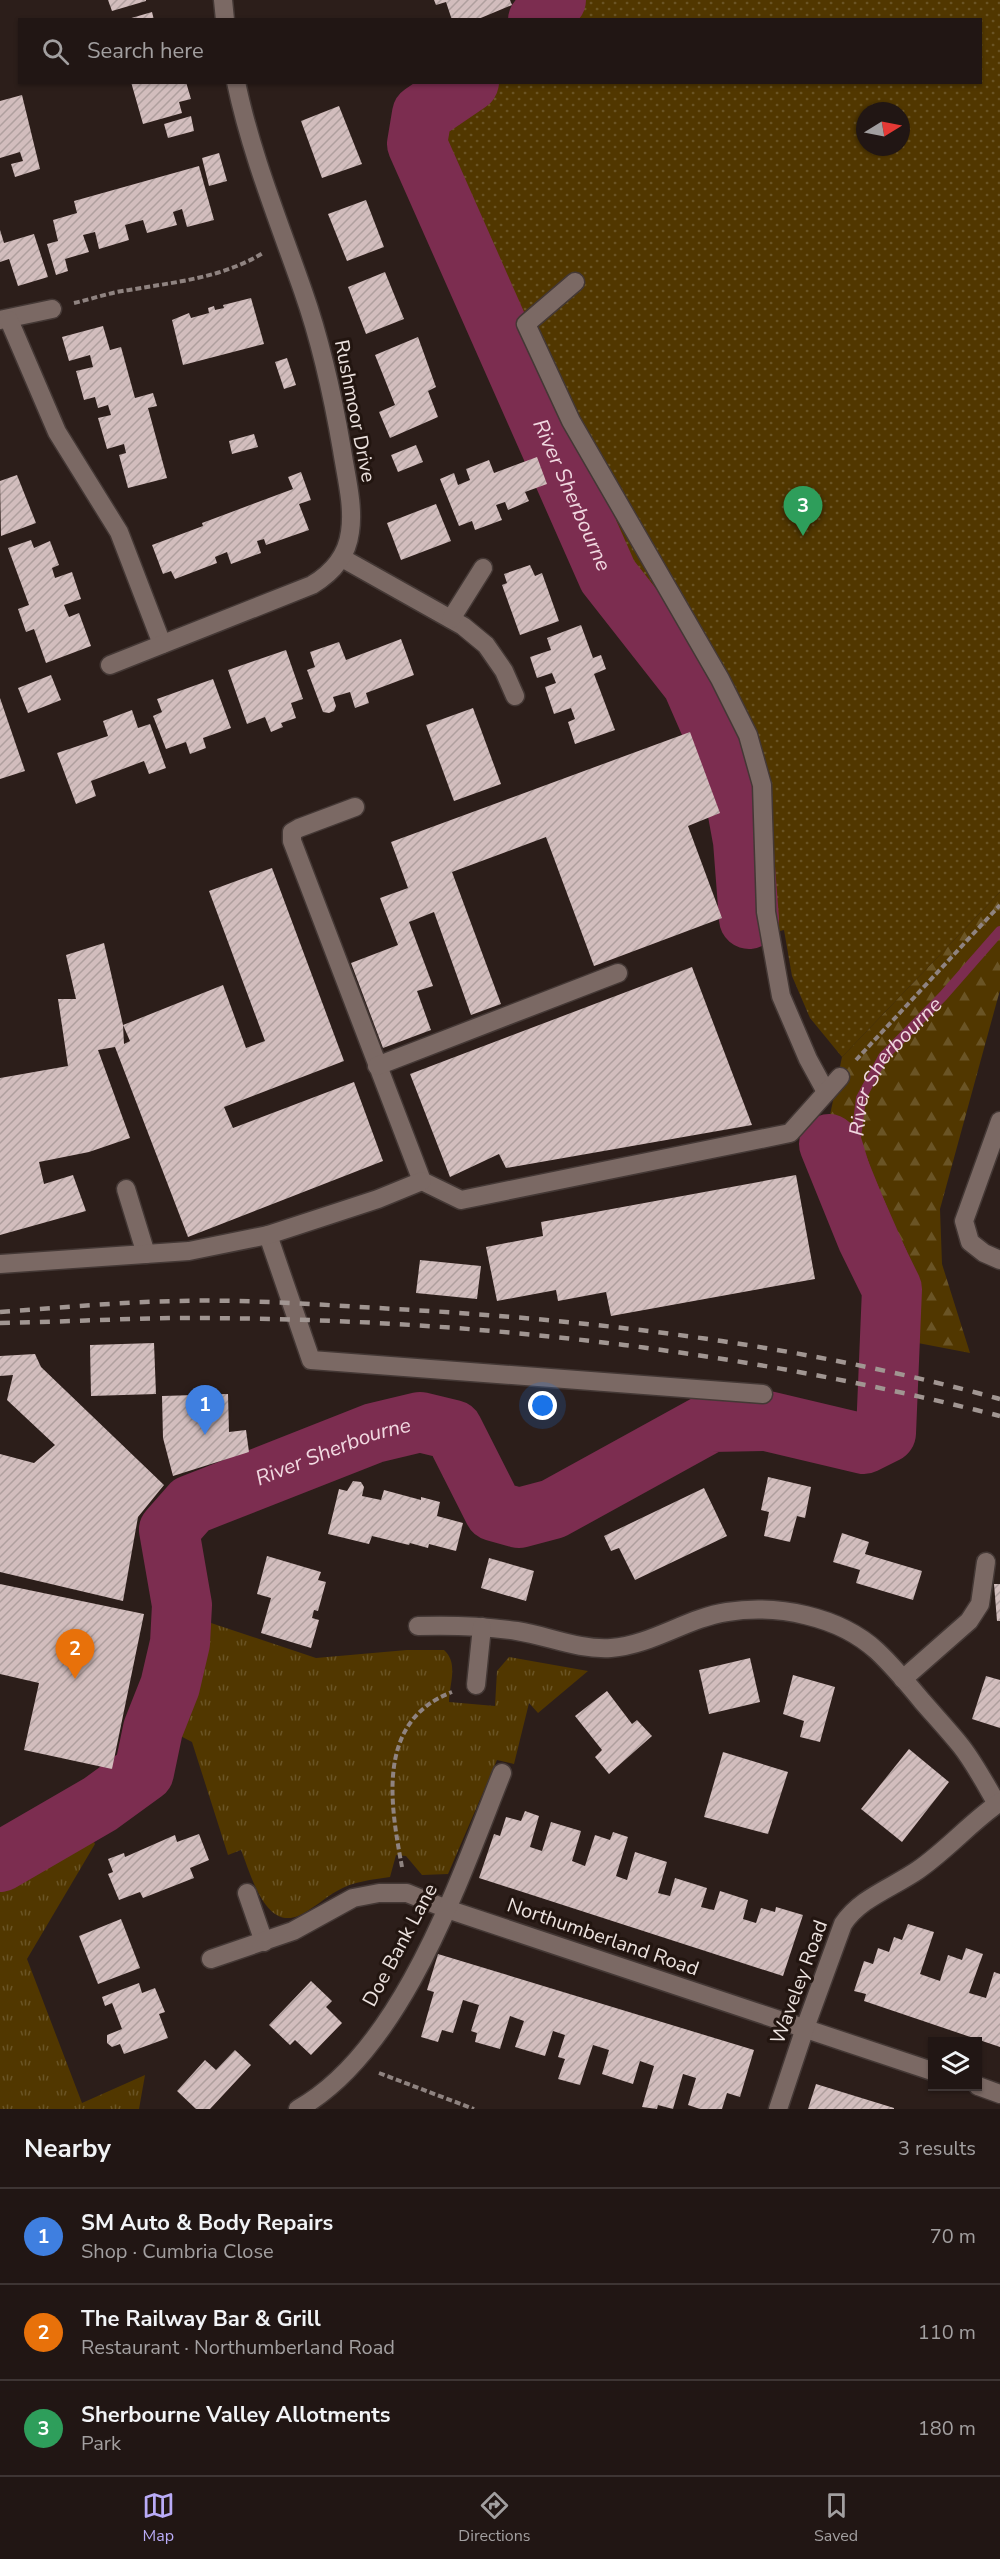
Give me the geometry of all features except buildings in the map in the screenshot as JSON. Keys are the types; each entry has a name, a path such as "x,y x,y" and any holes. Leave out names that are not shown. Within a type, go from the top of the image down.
{"street":[{"path":"223,0 225,18"},
{"name":"Rushmoor Drive","path":"110,665 312,585 326,577 342,558 351,531 349,499 337,420 317,334 255,156 237,84"},
{"path":"575,282 526,324 571,421 720,679 748,735 762,785 766,912 781,996 808,1059 826,1092"},
{"path":"51,309 4,320 57,432 119,532 162,644"},
{"path":"342,558 451,619 486,645 504,670 515,696"},
{"path":"451,619 483,568"},
{"path":"355,807 299,828 292,832 292,841 422,1181 461,1200 790,1134 840,1077"},
{"path":"377,1066 618,973"},
{"path":"1000,1121 964,1221 970,1242 984,1253 1000,1260"},
{"path":"0,1264 189,1251 268,1235 378,1199 422,1181"},
{"path":"126,1189 146,1254"},
{"path":"268,1235 311,1360 763,1394"},
{"path":"903,1679 969,1621 980,1604 986,1562"},
{"path":"418,1626 482,1627 519,1631 579,1647 610,1648 641,1642 726,1612 758,1609 797,1614 828,1622 847,1631 875,1650 903,1679 962,1748 999,1803"},
{"path":"476,1685 482,1627"},
{"name":"Doe Bank Lane","path":"299,2109 335,2083 358,2058 395,2010 447,1909 502,1773"},
{"name":"Waveley Road","path":"778,2109 843,1924 850,1913 919,1870 999,1803"},
{"path":"247,1893 264,1942"},
{"name":"Northumberland Road","path":"211,1959 293,1930 354,1898 379,1893 407,1893 447,1909 928,2069"},
{"path":"982,2087 1000,2094"}],"path":[{"path":"51,309 126,290 182,283 243,265 284,240"},
{"path":"840,1077 1000,904"},
{"path":"407,1893 391,1804 394,1758 406,1727 425,1705 450,1692 476,1685"},
{"path":"358,2058 381,2075 474,2109"}],"green space":[{"path":"561,0 1000,0 1000,892 842,1057 810,1018 792,976 784,930 760,936 748,823 733,753 701,676 620,570 591,502 423,144 427,118 479,84 982,84 982,18 546,18"},
{"path":"1000,892 1000,990 940,1209 942,1264 970,1353 871,1334 874,1290 823,1149 842,1057"},
{"path":"190,1616 316,1658 407,1650 444,1650 449,1655 452,1668 449,1702 495,1706 497,1671 509,1657 588,1671 538,1713 529,1703 514,1764 497,1760 448,1874 422,1875 406,1856 396,1855 390,1877 350,1885 298,1916 286,1918 276,1915 267,1907 254,1884 241,1850 228,1855 192,1742 163,1727 182,1678"},
{"path":"87,1827 95,1844 27,1959 82,2103 145,2075 139,2109 0,2109 0,1882"}],"waterway":[{"name":"River Sherbourne","path":"540,18 556,0"},
{"name":"River Sherbourne","path":"466,84 422,114 417,144 608,576 692,683 730,770 743,841 749,919"},
{"name":"River Sherbourne","path":"892,1289 901,1270 902,1253 866,1171 856,1138 861,1098 883,1057 943,996 1000,931"},
{"name":"River Sherbourne","path":"0,1862 100,1804 144,1772 153,1729 170,1686 180,1643 182,1605 169,1530 191,1505 374,1433 420,1422 453,1430 494,1511 519,1518 553,1509 711,1422 767,1421 864,1444 886,1433 892,1289 867,1238 829,1144"}],"railway":[{"path":"0,1312 133,1303 231,1301 395,1309 547,1320 624,1328 776,1350 926,1380 1000,1399"},
{"path":"0,1323 172,1318 276,1319 485,1330 693,1354 796,1371 1000,1416"}],"place":[{"name":"Sherbourne Valley Allotments","path":"803,536"},
{"name":"SM Auto & Body Repairs","path":"205,1435"},
{"name":"The Railway Bar & Grill","path":"75,1679"}]}
